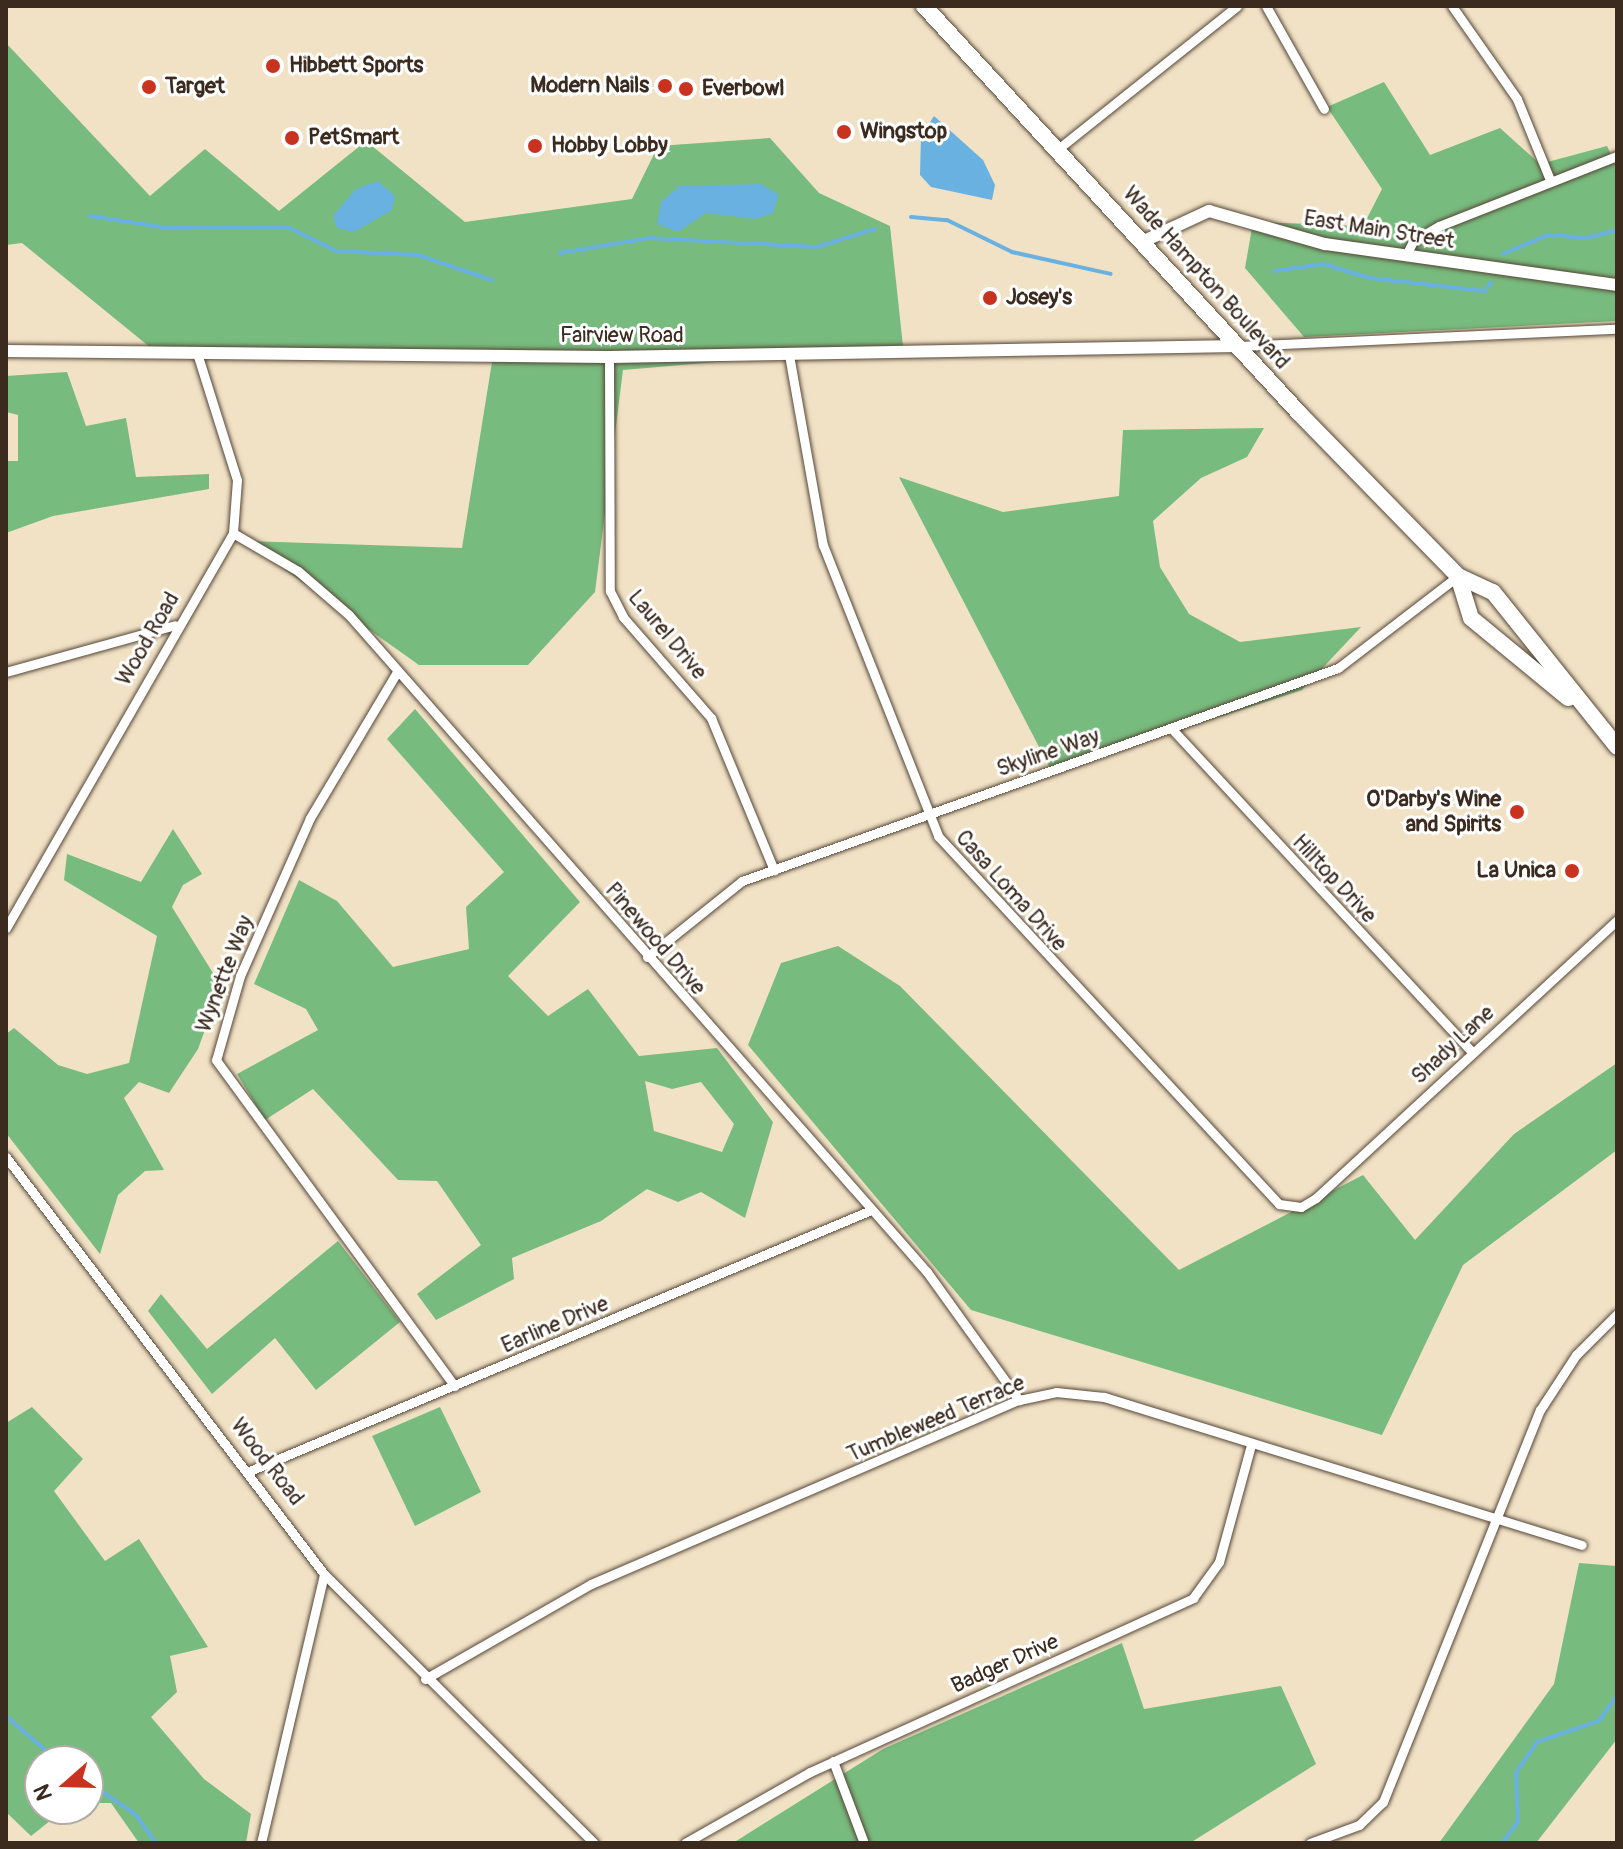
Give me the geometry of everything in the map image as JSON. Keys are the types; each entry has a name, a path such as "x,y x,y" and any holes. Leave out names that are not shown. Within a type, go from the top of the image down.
{"main road":[{"name":"Wade Hampton Boulevard","path":"924,6 1238,346 1458,576 1493,592 1575,703"},
{"name":"Wade Hampton Boulevard","path":"1458,576 1471,618 1575,703 1617,747"}],"street":[{"path":"1058,149 1237,6"},
{"path":"1266,6 1324,109"},
{"path":"1452,6 1517,99 1550,180"},
{"path":"1406,255 1413,241 1439,226 1617,156"},
{"name":"East Main Street","path":"1144,241 1209,211 1296,238 1617,285"},
{"path":"1238,346 1617,329"},
{"name":"Fairview Road","path":"6,351 609,357 1238,346"},
{"name":"Wood Road","path":"6,928 175,625 233,533 237,480 197,353"},
{"name":"Casa Loma Drive","path":"789,355 823,545 938,836 967,873 1274,1200 1293,1207 1316,1198"},
{"name":"Laurel Drive","path":"609,357 610,591 623,617 711,718 774,870"},
{"name":"Pinewood Drive","path":"233,533 324,590 972,1327 1019,1400"},
{"name":"Skyline Way","path":"647,957 713,898 774,870 1338,668 1458,576"},
{"path":"6,672 175,625"},
{"name":"Wynette Way","path":"397,672 310,818 240,976 216,1060 455,1386"},
{"name":"Hilltop Drive","path":"1172,729 1472,1052"},
{"name":"Shady Lane","path":"1316,1198 1617,920"},
{"name":"Wood Road","path":"6,1157 252,1470 324,1574 425,1679 594,1843"},
{"name":"Earline Drive","path":"252,1470 871,1210"},
{"path":"1310,1843 1359,1825 1383,1802 1550,1391 1617,1314"},
{"name":"Tumbleweed Terrace","path":"425,1679 591,1584 1019,1400 1093,1394 1582,1545"},
{"name":"Badger Drive","path":"685,1843 833,1761 1193,1598 1219,1562 1251,1445"},
{"path":"261,1843 324,1574"},
{"path":"833,1761 864,1843"}],"green space":[{"path":"6,43 150,196 205,149 279,211 366,141 465,222 632,199 658,146 770,138 819,193 890,226 903,346 623,370 595,592 528,665 419,665 244,541 462,548 493,356 151,348 22,243 6,245"},
{"path":"1384,82 1430,155 1500,128 1540,164 1607,146 1617,167 1617,321 1304,337 1245,268 1253,222 1363,226 1382,189 1327,107"},
{"path":"67,372 86,426 126,418 136,477 209,474 209,489 53,516 6,533 6,461 18,461 18,415 6,412 6,376"},
{"path":"1264,428 1247,457 1201,478 1153,521 1160,567 1189,614 1240,642 1361,627 1302,690 1052,772 899,477 1003,512 1119,496 1123,430"},
{"path":"415,709 580,902 508,976 548,1016 588,989 639,1056 717,1048 773,1122 745,1218 701,1192 678,1202 647,1189 601,1221 512,1258 514,1279 436,1320 417,1294 481,1245 437,1181 398,1180 313,1089 265,1120 237,1074 318,1030 306,1009 254,984 299,880 337,901 393,967 469,949 466,907 504,872 387,739","holes":["645,1081 672,1089 701,1082 734,1124 722,1152 654,1131"]},
{"path":"173,829 202,874 183,885 172,907 221,986 198,1049 169,1093 139,1082 124,1098 164,1170 145,1171 118,1195 100,1254 6,1133 6,1034 14,1028 58,1065 87,1074 129,1063 157,936 64,880 67,854 141,882"},
{"path":"838,946 900,986 1179,1270 1363,1175 1415,1240 1514,1134 1617,1063 1617,1150 1463,1265 1382,1435 971,1310 748,1045 781,963"},
{"path":"338,1241 400,1322 316,1390 275,1338 212,1394 148,1311 161,1294 207,1349"},
{"path":"32,1407 83,1459 54,1491 105,1561 139,1539 208,1647 170,1656 177,1692 151,1717 204,1779 251,1814 246,1843 139,1843 111,1803 104,1803 104,1745 24,1745 24,1825 45,1825 31,1836 6,1812 6,1423"},
{"path":"440,1407 481,1492 415,1526 372,1436"},
{"path":"1579,1563 1617,1566 1617,1739 1536,1843 1439,1843 1554,1684"},
{"path":"1122,1643 1144,1709 1281,1686 1316,1764 1190,1843 733,1843 883,1749"}],"water":[{"path":"934,116 983,160 995,185 992,200 931,187 920,175 921,136"},
{"path":"378,181 395,196 392,210 354,232 337,228 333,216 356,189"},
{"path":"761,184 779,195 773,213 756,219 706,213 678,232 657,224 661,202 679,186"}],"waterway":[{"path":"90,216 162,227 290,228 336,251 418,255 492,280"},
{"path":"911,217 947,220 1012,252 1111,274"},
{"path":"560,253 649,238 817,247 875,229"},
{"path":"1503,254 1548,235 1587,238 1617,230"},
{"path":"1275,271 1323,264 1370,278 1484,291 1491,283"},
{"path":"1502,1843 1518,1822 1516,1773 1537,1742 1599,1721 1617,1695"},
{"path":"6,1716 40,1745"},
{"path":"104,1793 135,1814 156,1843"}],"place":[{"name":"Hibbett Sports","path":"273,66"},
{"name":"Modern Nails","path":"665,86"},
{"name":"Target","path":"149,87"},
{"name":"Everbowl","path":"686,89"},
{"name":"Wingstop","path":"844,132"},
{"name":"PetSmart","path":"292,138"},
{"name":"Hobby Lobby","path":"535,146"},
{"name":"Josey's","path":"990,298"},
{"name":"O'Darby's Wine and Spirits","path":"1517,812"},
{"name":"La Unica","path":"1572,871"}]}
